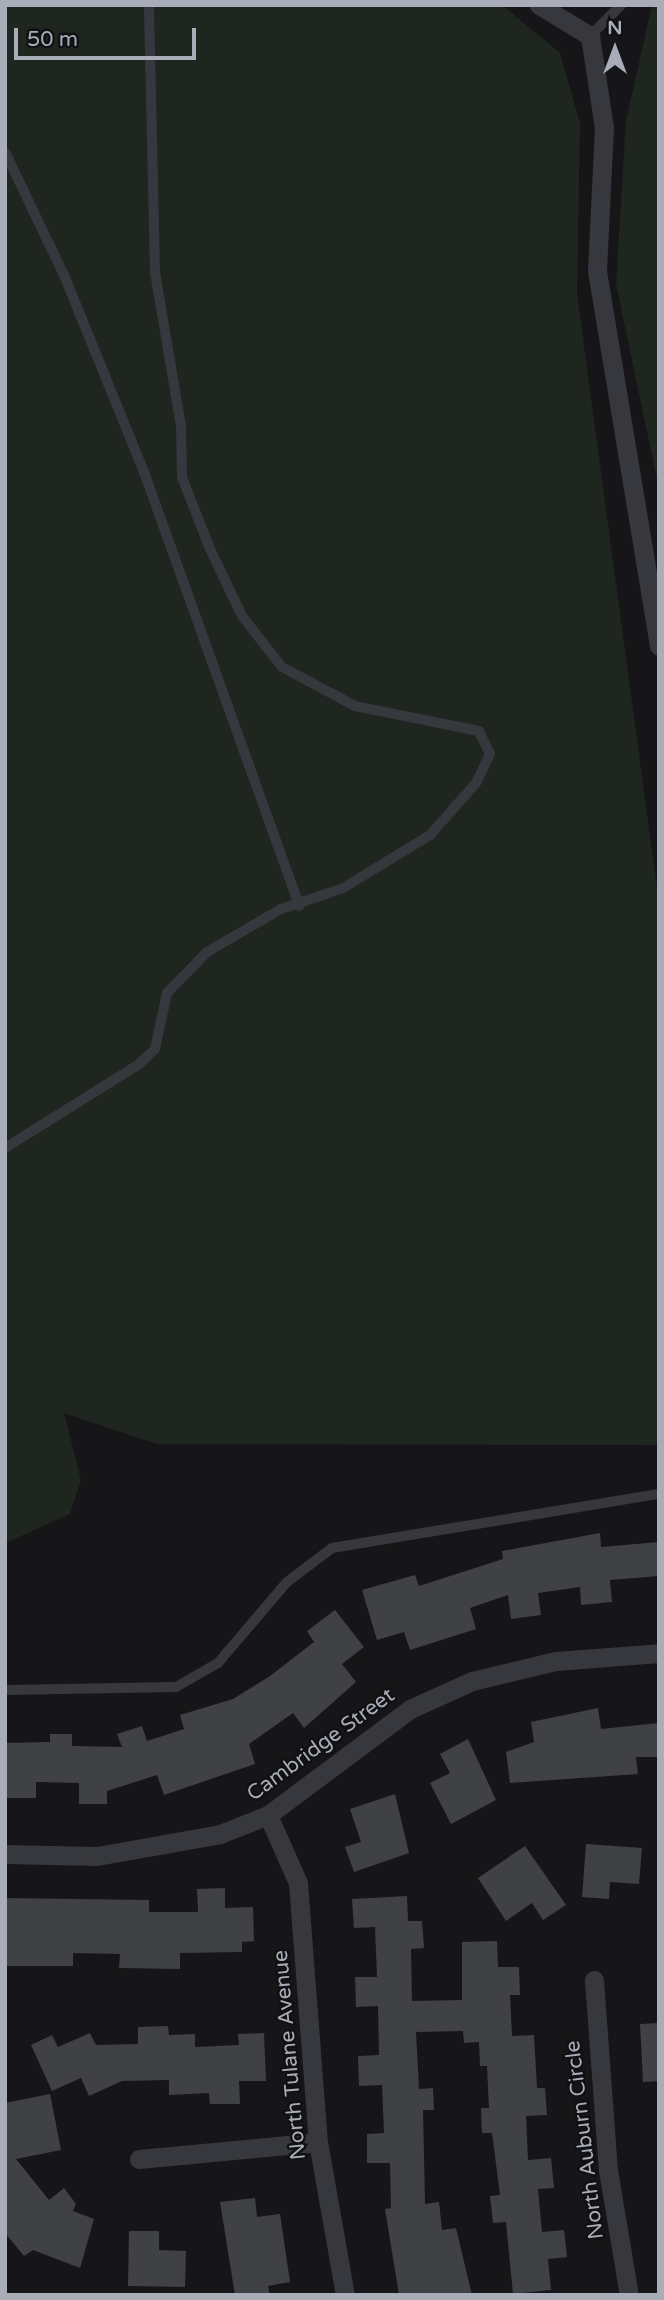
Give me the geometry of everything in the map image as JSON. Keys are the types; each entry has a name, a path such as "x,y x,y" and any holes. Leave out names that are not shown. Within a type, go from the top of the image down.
{"street":[{"path":"539,5 590,36 604,127 597,271 659,646"},
{"name":"Cambridge Street","path":"5,1854 97,1856 163,1848 268,1815 410,1709 472,1681 556,1661 659,1653"},
{"name":"North Tulane Avenue","path":"268,1815 298,1883 318,2142 345,2295"},
{"name":"North Auburn Circle","path":"594,1980 608,2170 629,2295"},
{"path":"139,2159 318,2142"}],"lane":[{"path":"5,1148 138,1065 155,1049 167,993 207,952 281,909 299,906 343,888 430,835 476,783 490,754 479,731 355,706 291,673 242,616 210,549 182,477 181,426 155,273 149,5"},
{"path":"590,36 621,5"},
{"path":"5,152 144,472 299,906"},
{"path":"5,1690 176,1687 218,1662 287,1582 332,1548 659,1494"}],"shaded area":[{"path":"5,5 502,5 560,53 580,123 577,294 659,903 659,1445 157,1444 64,1413 81,1480 70,1514 5,1543"},
{"path":"652,5 659,5 659,489 616,284 626,121"}],"building":[{"path":"600,1533 601,1547 659,1542 659,1576 610,1580 612,1602 581,1605 580,1587 538,1593 541,1615 511,1619 508,1595 470,1608 476,1629 410,1650 404,1632 377,1640 362,1590 415,1575 419,1586 503,1559 502,1551"},
{"path":"335,1610 364,1647 342,1664 356,1682 304,1728 293,1713 249,1744 255,1764 164,1795 157,1775 107,1791 107,1804 79,1804 79,1783 36,1782 36,1798 7,1798 5,1743 50,1742 50,1734 72,1734 72,1746 122,1747 117,1734 142,1726 147,1741 184,1729 180,1715 233,1699 270,1676 314,1642 307,1631"},
{"path":"598,1708 601,1729 659,1723 659,1757 636,1757 638,1774 510,1783 506,1752 534,1742 531,1722"},
{"path":"468,1739 496,1800 451,1824 430,1783 450,1773 440,1754"},
{"path":"395,1794 409,1853 354,1872 345,1847 361,1842 350,1809"},
{"path":"586,1844 642,1848 639,1884 610,1882 609,1899 582,1897"},
{"path":"525,1846 566,1905 543,1920 532,1903 506,1921 478,1878"},
{"path":"225,1888 225,1908 253,1907 254,1941 242,1942 242,1952 180,1953 180,1969 119,1968 120,1954 73,1953 73,1966 5,1966 5,1898 149,1900 149,1912 198,1912 197,1889"},
{"path":"407,1896 408,1921 422,1921 424,1948 411,1949 412,2001 462,2000 462,1942 497,1941 498,1967 519,1967 520,1995 510,1995 512,2036 534,2035 537,2088 545,2088 547,2115 526,2116 528,2160 551,2158 554,2188 538,2189 542,2232 564,2230 567,2257 548,2259 551,2290 513,2294 506,2222 493,2223 490,2196 500,2195 492,2133 482,2133 481,2108 489,2108 487,2066 480,2066 479,2042 464,2043 463,2031 416,2032 419,2089 433,2088 434,2110 423,2110 425,2204 439,2202 442,2230 456,2228 472,2295 399,2295 385,2209 391,2208 390,2163 367,2163 367,2134 384,2133 382,2085 359,2086 358,2056 379,2055 378,2006 356,2007 355,1977 377,1977 375,1927 354,1928 352,1899"},
{"path":"659,2023 659,2081 643,2082 640,2024"},
{"path":"168,2026 169,2035 195,2034 195,2047 239,2045 238,2034 264,2033 266,2081 239,2081 240,2104 210,2104 209,2093 169,2095 169,2080 122,2081 89,2096 81,2078 52,2091 31,2045 52,2035 58,2047 90,2033 96,2045 138,2044 138,2027"},
{"path":"50,2094 61,2150 16,2159 49,2200 64,2188 76,2204 73,2211 94,2219 80,2268 33,2250 24,2256 5,2233 5,2103"},
{"path":"255,2198 257,2217 280,2214 290,2282 268,2286 270,2295 235,2295 220,2202"},
{"path":"129,2231 159,2231 159,2250 186,2251 185,2287 128,2286"}]}
